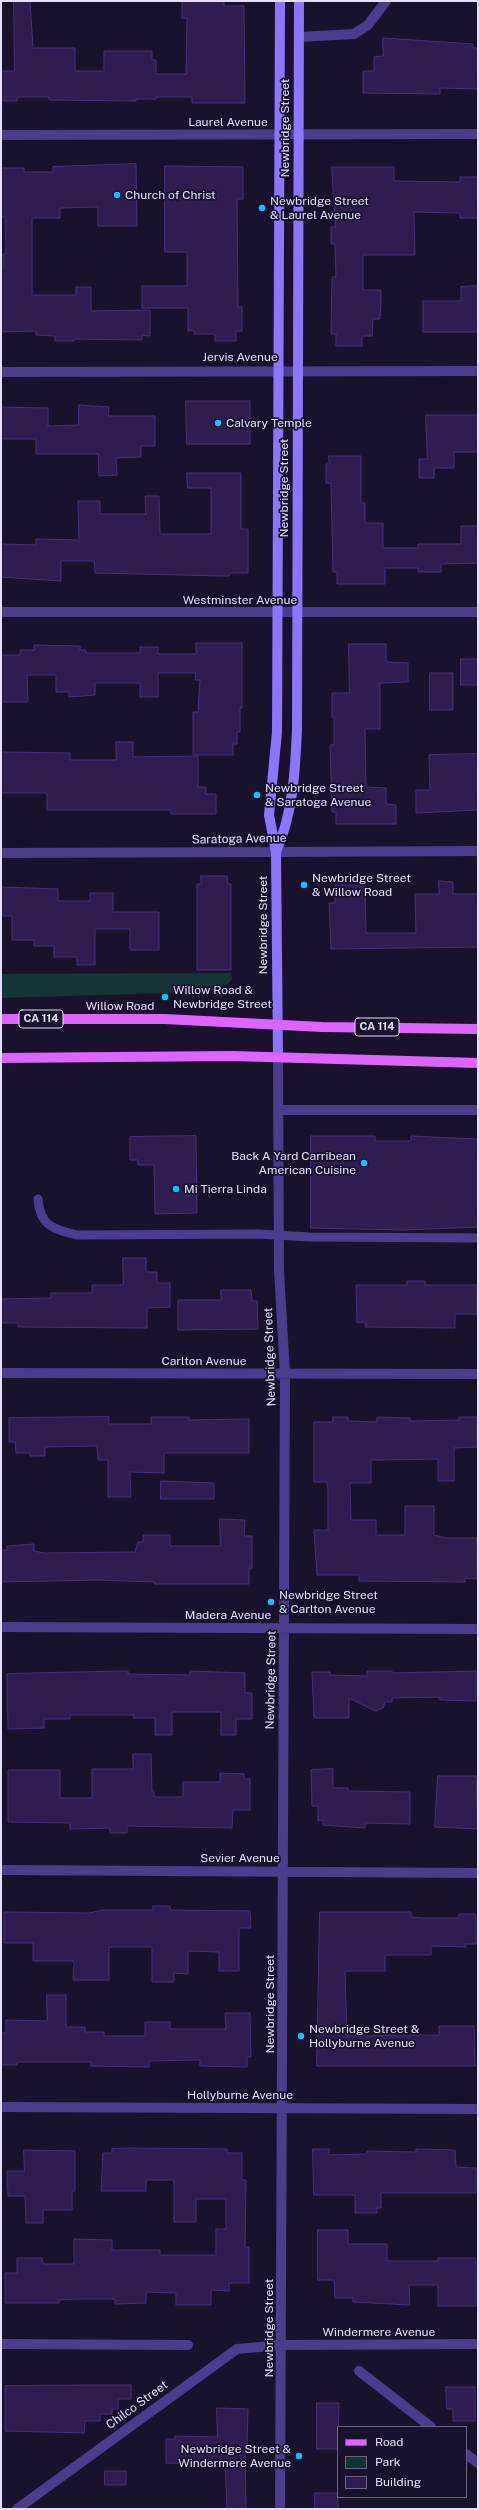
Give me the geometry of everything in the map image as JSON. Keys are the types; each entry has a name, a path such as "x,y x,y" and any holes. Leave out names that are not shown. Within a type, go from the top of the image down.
{"main road":[{"name":"Newbridge Street","path":"278,1057 276,852 269,815 277,732 280,1"},
{"name":"Newbridge Street","path":"276,852 287,828 296,761 299,1"},
{"name":"Willow Road","path":"1,1018 165,1019 277,1023 322,1027 478,1029"},
{"path":"1,1058 278,1057 478,1063"}],"street":[{"path":"299,37 354,34 368,25 386,1"},
{"name":"Laurel Avenue","path":"1,135 280,136 478,134"},
{"name":"Jervis Avenue","path":"1,372 279,370 478,371"},
{"name":"Westminster Avenue","path":"1,612 478,612"},
{"name":"Saratoga Avenue","path":"1,853 478,851"},
{"name":"Newbridge Street","path":"278,1057 279,1236 285,1374 283,2108 280,2509"},
{"path":"279,1110 478,1110"},
{"name":"Carlton Avenue","path":"1,1373 478,1374"},
{"name":"Madera Avenue","path":"1,1627 478,1630"},
{"name":"Sevier Avenue","path":"1,1870 478,1873"},
{"name":"Hollyburne Avenue","path":"1,2107 478,2109"},
{"path":"1,2344 188,2345"},
{"name":"Windermere Avenue","path":"281,2345 478,2344"},
{"name":"Chilco Street","path":"17,2509 237,2349 281,2345"},
{"path":"358,2371 430,2426"},
{"path":"467,2455 478,2463"}],"lane":[{"path":"38,1199 39,1212 45,1221 57,1230 77,1235 258,1234 279,1236 478,1238"}],"green space":[{"path":"231,973 232,979 227,985 201,992 1,998 1,974"}],"building":[{"path":"14,1 30,1 33,48 75,48 75,71 104,71 104,51 152,51 152,60 156,60 156,74 186,74 187,18 182,18 182,1 224,1 224,6 244,6 245,103 192,103 192,97 156,97 156,99 136,99 136,101 49,100 49,97 18,97 17,101 1,101 1,71 14,71"},
{"path":"383,38 473,44 473,48 478,48 478,89 440,88 440,94 363,93 363,71 374,71 374,57 383,56"},
{"path":"136,164 137,226 98,226 98,207 60,208 60,218 32,218 32,295 76,295 76,287 91,287 91,311 150,310 150,336 142,335 142,340 74,339 74,341 55,341 55,336 36,335 36,331 1,332 1,269 3,269 3,254 6,254 5,217 1,217 1,168 24,168 24,172 53,172 53,167"},
{"path":"165,166 243,167 243,199 237,199 238,307 242,307 242,331 236,331 236,341 215,341 215,334 194,334 194,330 188,331 188,308 142,308 142,286 187,286 187,252 165,252"},
{"path":"332,167 394,167 394,181 460,182 460,177 478,177 478,218 460,218 460,213 414,212 415,255 363,255 363,290 381,290 381,304 380,319 373,319 372,336 362,336 362,346 336,346 336,334 331,334 332,277 336,277 335,244 331,244 331,227 335,227"},
{"path":"478,286 478,332 423,332 423,301 461,301 461,287"},
{"name":"Calvary Temple","path":"186,401 250,401 250,444 187,444"},
{"path":"79,405 109,407 108,416 155,416 155,446 141,446 141,457 116,458 117,475 99,476 98,454 36,454 36,439 1,439 1,407 48,408 48,426 78,425"},
{"path":"426,415 478,415 478,452 454,452 454,468 434,468 434,478 419,478 419,459 427,459"},
{"path":"329,456 361,456 361,503 365,503 365,523 383,523 383,548 418,548 418,544 461,544 461,526 478,526 478,563 441,564 441,572 418,572 418,568 385,568 385,584 337,584 337,572 333,572 331,483 326,483 326,464 329,464"},
{"path":"187,473 241,473 241,529 248,529 248,573 230,573 229,576 222,576 95,573 94,561 61,561 61,581 1,577 1,544 36,545 36,539 79,540 78,501 100,501 100,514 146,514 145,496 159,496 160,534 211,534 211,488 188,488"},
{"path":"196,643 242,643 242,708 240,708 240,732 237,732 237,744 233,744 233,755 193,755 193,712 198,712 200,680 195,680 196,673 158,673 158,697 140,697 140,683 95,683 95,695 69,697 69,692 56,692 56,675 27,675 28,702 1,702 1,655 20,655 20,650 34,650 34,645 80,646 80,650 86,650 86,653 140,653 140,647 158,647 158,654 196,654"},
{"path":"349,644 386,644 386,662 408,663 408,682 380,683 380,729 365,729 366,787 386,788 386,804 396,805 396,824 336,824 336,812 332,812 330,745 334,745 334,717 332,717 332,693 349,693"},
{"path":"461,659 478,659 478,685 461,685"},
{"path":"430,673 453,673 453,710 430,710"},
{"path":"116,742 133,742 133,757 198,756 198,787 206,787 206,794 216,794 216,814 171,814 171,810 47,810 47,793 1,793 1,752 70,753 70,760 116,760"},
{"path":"478,754 478,810 416,813 416,790 430,790 429,755"},
{"path":"201,876 227,876 228,884 231,884 231,970 197,970 197,884 201,884"},
{"path":"439,881 453,882 453,894 478,894 478,947 331,949 329,903 335,903 335,885 365,885 366,933 416,933 415,894 439,894"},
{"path":"1,887 58,889 58,901 90,901 90,893 113,893 113,912 159,912 159,950 130,950 130,929 95,929 95,965 77,965 77,957 54,957 54,946 34,946 34,940 12,940 12,916 1,916"},
{"name":"Mi Tierra Linda","path":"196,1136 197,1213 155,1214 154,1165 138,1165 138,1160 130,1160 130,1137"},
{"path":"311,1136 375,1136 375,1141 411,1141 411,1136 478,1139 478,1227 404,1230 311,1228"},
{"path":"123,1258 146,1258 146,1272 157,1272 157,1283 170,1283 170,1307 147,1308 147,1328 18,1327 18,1323 1,1323 1,1299 51,1298 51,1293 92,1293 92,1285 123,1285"},
{"path":"407,1281 425,1281 425,1285 477,1285 477,1314 455,1314 455,1328 365,1327 366,1322 357,1323 356,1285 407,1285"},
{"path":"221,1290 251,1290 252,1301 257,1301 258,1329 178,1330 178,1300 221,1300"},
{"path":"109,1417 109,1424 151,1424 151,1417 189,1417 189,1420 249,1419 249,1453 164,1453 164,1473 130,1472 131,1497 108,1497 108,1460 98,1460 97,1446 45,1447 45,1456 30,1456 30,1453 16,1453 15,1442 9,1442 9,1418"},
{"path":"333,1417 348,1417 348,1421 377,1422 377,1417 410,1418 410,1421 459,1420 459,1417 477,1417 477,1447 454,1448 454,1481 438,1481 438,1459 371,1460 371,1483 350,1483 351,1520 376,1520 376,1535 405,1535 405,1506 434,1506 434,1535 446,1538 477,1538 477,1579 465,1578 465,1582 359,1581 359,1575 317,1575 314,1530 328,1530 328,1490 327,1482 314,1482 314,1422 333,1422"},
{"path":"161,1481 214,1483 214,1499 161,1499"},
{"path":"220,1519 245,1520 244,1536 252,1536 252,1568 249,1568 249,1584 154,1584 154,1582 97,1580 1,1582 1,1550 7,1550 7,1546 34,1544 34,1551 44,1553 135,1552 138,1542 143,1542 143,1535 170,1535 170,1546 220,1546"},
{"path":"128,1671 128,1674 190,1675 190,1671 245,1673 245,1693 252,1693 252,1719 236,1719 236,1735 221,1735 221,1712 172,1712 172,1735 155,1735 155,1718 133,1718 134,1715 70,1715 70,1719 44,1719 44,1728 8,1729 7,1674"},
{"path":"367,1671 392,1671 392,1673 476,1671 476,1701 440,1700 440,1697 392,1698 392,1702 385,1702 383,1708 375,1711 349,1698 349,1718 314,1718 312,1672 330,1672 330,1675 367,1676"},
{"path":"133,1754 151,1754 152,1792 154,1792 154,1797 183,1797 183,1782 220,1782 220,1773 244,1774 244,1779 250,1779 250,1810 233,1810 232,1828 127,1826 127,1833 110,1833 110,1828 70,1829 70,1823 8,1822 8,1770 60,1770 60,1798 92,1798 92,1769 133,1769"},
{"path":"333,1769 333,1788 348,1788 348,1791 410,1792 410,1824 365,1823 365,1828 323,1825 323,1820 318,1821 318,1806 312,1806 311,1770"},
{"path":"438,1776 476,1776 478,1829 435,1827"},
{"path":"153,1906 170,1906 170,1910 250,1911 251,1928 239,1928 239,1971 219,1971 219,1952 188,1951 188,1974 174,1973 174,1982 152,1982 152,1947 109,1947 109,1980 73,1980 74,1961 33,1961 33,1943 4,1943 4,1912 89,1913 104,1910 153,1910"},
{"path":"320,1912 411,1912 411,1917 423,1918 459,1918 459,1914 476,1914 476,1944 465,1944 466,1947 431,1946 431,1955 385,1955 385,1971 345,1971 347,2036 439,2035 439,2026 474,2026 475,2066 317,2066"},
{"path":"47,1995 66,1995 66,2027 85,2027 85,2032 104,2032 104,2036 145,2036 145,2022 170,2022 170,2029 226,2029 225,2013 250,2013 251,2057 247,2057 247,2067 200,2066 200,2060 149,2061 149,2067 91,2066 91,2062 17,2062 17,2065 1,2065 1,2033 6,2033 6,2020 47,2021"},
{"path":"112,2149 227,2149 227,2153 242,2153 242,2180 246,2180 245,2247 249,2247 249,2283 229,2283 229,2291 211,2290 211,2305 176,2305 176,2293 146,2292 146,2303 115,2304 115,2299 75,2299 59,2300 59,2303 5,2303 5,2273 17,2273 17,2258 42,2258 43,2264 74,2264 74,2239 112,2240 112,2250 160,2250 160,2255 216,2255 216,2229 226,2229 226,2199 196,2199 196,2222 174,2222 174,2180 146,2180 146,2191 101,2191 103,2153 112,2153"},
{"path":"313,2149 329,2149 329,2155 366,2154 367,2151 416,2152 416,2149 455,2150 456,2167 476,2168 476,2193 381,2193 381,2208 377,2208 377,2213 355,2213 355,2195 314,2195"},
{"path":"24,2150 75,2151 75,2191 72,2191 72,2210 43,2210 43,2223 26,2223 25,2196 8,2196 7,2171 24,2171"},
{"path":"318,2230 348,2230 348,2244 387,2244 387,2261 438,2261 438,2258 476,2258 476,2306 438,2306 438,2285 409,2285 410,2305 353,2302 353,2298 335,2298 334,2280 318,2280"},
{"path":"131,2385 131,2399 118,2399 118,2409 112,2409 112,2414 100,2414 100,2421 85,2421 84,2433 5,2431 5,2386"},
{"path":"446,2387 475,2387 475,2421 453,2421 453,2409 447,2409"},
{"path":"317,2403 339,2403 337,2449 317,2449"},
{"path":"217,2408 248,2409 247,2444 245,2444 246,2509 227,2509 225,2464 166,2463 166,2439 175,2439 175,2436 217,2437"},
{"path":"105,2471 126,2471 126,2485 105,2485"},
{"path":"315,2493 337,2493 338,2509 315,2509"}],"place":[{"name":"Church of Christ","path":"117,195"},
{"name":"Newbridge Street & Laurel Avenue","path":"262,208"},
{"name":"Calvary Temple","path":"218,423"},
{"name":"Newbridge Street & Saratoga Avenue","path":"257,795"},
{"name":"Newbridge Street & Willow Road","path":"304,885"},
{"name":"Willow Road & Newbridge Street","path":"165,997"},
{"name":"Back A Yard Carribean American Cuisine","path":"364,1163"},
{"name":"Mi Tierra Linda","path":"176,1189"},
{"name":"Newbridge Street & Carlton Avenue","path":"271,1602"},
{"name":"Newbridge Street & Hollyburne Avenue","path":"301,2036"},
{"name":"Newbridge Street & Windermere Avenue","path":"299,2456"}]}
